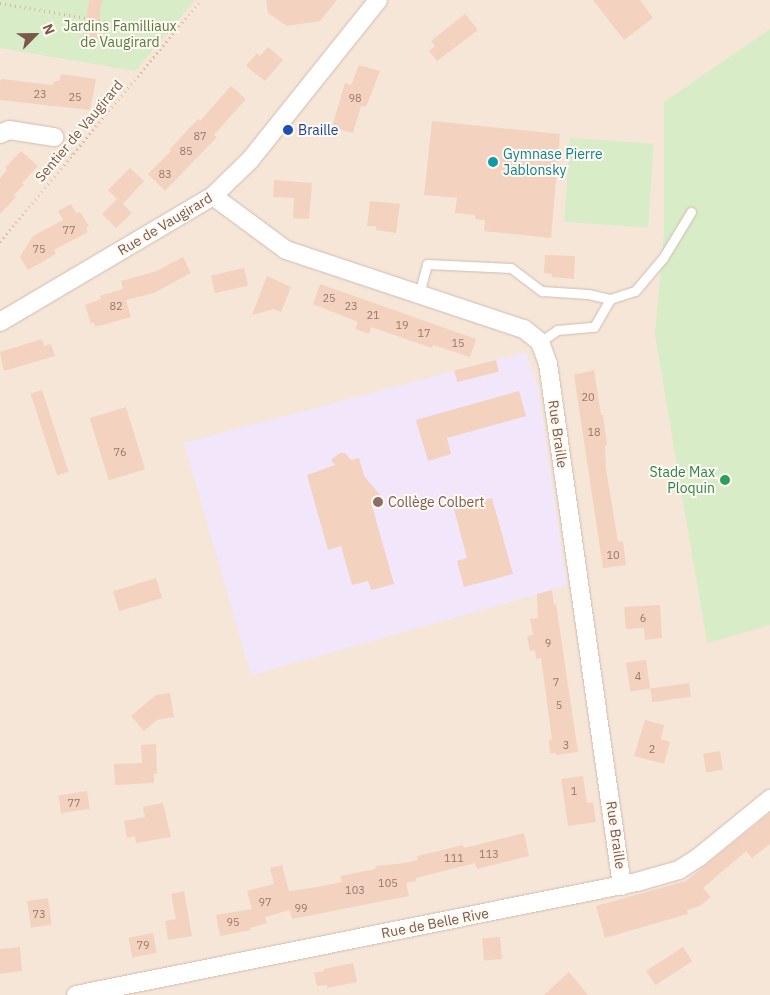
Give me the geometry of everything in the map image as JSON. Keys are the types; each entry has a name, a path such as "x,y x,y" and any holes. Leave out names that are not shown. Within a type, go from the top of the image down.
{"street":[{"name":"Rue de Vaugirard","path":"0,322 213,196 250,160 378,0"},
{"path":"0,134 9,130 54,137"},
{"path":"213,196 286,250 524,330 540,342"},
{"name":"Rue Braille","path":"540,342 548,364 622,886"},
{"name":"Rue de Belle Rive","path":"76,995 622,886 679,870 699,857 770,799"}],"lane":[{"path":"419,294 427,264 511,268 542,291 588,294 610,299 635,291 663,258 691,212"},
{"path":"540,342 557,330 594,327 610,299"}],"path":[{"name":"Sentier de Vaugirard","path":"0,242 201,0"},
{"path":"0,3 174,33"}],"shaded area":[{"path":"0,0 770,0 770,995 0,995"},
{"name":"Collège Colbert","path":"526,352 538,387 567,586 251,675 184,443"}],"green space":[{"name":"Jardins Familliaux de Vaugirard","path":"0,0 195,0 135,71 0,48"},
{"name":"Stade Max Ploquin","path":"770,29 770,625 707,643 655,335 664,232 664,102"},
{"path":"570,138 654,144 648,228 564,222"}],"building":[{"path":"89,0 102,0 96,41 83,39"},
{"path":"266,0 337,0 320,21 287,26 268,13"},
{"path":"593,0 640,0 653,18 624,40"},
{"path":"465,14 478,30 437,61 429,51 435,46 431,41"},
{"path":"268,47 283,60 265,81 246,66 257,53 260,56"},
{"path":"359,65 380,71 366,107 361,106 353,133 332,127 345,83 351,85"},
{"path":"61,74 96,79 90,110 0,100 0,81 2,79 52,85 60,80"},
{"path":"231,86 246,99 214,135 217,137 165,191 148,174"},
{"name":"Gymnase Pierre Jablonsky","path":"432,121 560,134 551,238 484,231 485,220 475,219 475,215 455,213 457,198 424,195"},
{"path":"21,151 38,166 22,183 24,185 14,195 16,197 0,214 0,178 7,170 5,168"},
{"path":"130,168 144,181 123,204 132,213 116,228 102,214 117,199 108,190"},
{"path":"274,180 312,183 309,219 293,218 294,198 273,197"},
{"path":"370,201 400,204 396,233 376,230 376,226 367,226"},
{"path":"71,204 76,213 80,212 89,226 86,228 88,232 54,250 56,254 28,270 20,257 33,236 63,220 58,211"},
{"path":"545,255 575,256 574,279 552,277 552,274 544,273"},
{"path":"183,257 191,273 154,293 126,300 131,317 95,327 94,322 91,324 85,305 101,299 100,296 123,289 121,281 157,271"},
{"path":"244,268 248,286 215,293 211,276"},
{"path":"267,276 291,287 281,312 274,309 252,315"},
{"path":"320,284 476,339 470,357 433,345 432,348 371,327 369,334 355,329 358,322 313,304"},
{"path":"42,339 44,346 51,344 55,356 4,371 0,352"},
{"path":"496,360 499,372 457,382 454,370"},
{"path":"594,370 607,445 605,445 606,469 618,542 623,541 626,565 603,568 574,375"},
{"path":"42,390 69,472 57,475 31,394"},
{"path":"519,391 526,416 447,438 451,454 428,461 416,420"},
{"path":"126,407 145,469 109,480 90,418"},
{"path":"340,453 345,453 351,460 359,458 364,476 381,496 371,502 394,584 371,590 368,581 352,585 341,546 328,550 307,475 335,465 331,460"},
{"path":"492,498 513,574 464,587 457,561 467,558 454,509"},
{"path":"156,578 162,598 119,611 113,591"},
{"path":"552,590 554,605 556,604 578,752 557,755 556,753 550,753 549,740 552,739 541,658 536,659 535,650 530,651 527,636 533,635 530,619 538,618 537,594"},
{"path":"660,605 662,638 645,640 644,628 626,629 624,607"},
{"path":"646,660 650,689 630,692 626,663"},
{"path":"689,683 691,697 652,702 650,688"},
{"path":"170,693 174,717 157,720 144,731 131,716 156,695"},
{"path":"645,720 664,725 661,739 670,742 664,764 634,756"},
{"path":"156,744 157,774 154,774 154,783 115,785 114,764 142,763 141,745"},
{"path":"720,751 723,770 706,772 703,754"},
{"path":"583,776 587,803 593,802 596,822 568,826 561,779"},
{"path":"87,791 90,809 61,813 58,796"},
{"path":"163,803 171,837 136,843 135,836 127,838 124,821 145,817 143,807"},
{"path":"770,813 770,844 752,858 746,851 703,888 711,897 700,906 687,910 688,914 605,938 596,906 686,881"},
{"path":"524,833 529,856 477,869 475,863 416,878 416,881 406,883 409,896 292,919 290,910 265,917 267,923 250,928 251,930 220,936 216,915 252,909 247,891 274,884 270,868 282,865 289,891 312,888 342,882 340,876 376,869 375,866 405,863 418,860 417,856 463,845 464,848"},
{"path":"184,891 192,936 168,940 165,921 176,919 171,894"},
{"path":"48,898 52,925 31,928 27,901"},
{"path":"153,933 157,953 132,957 128,938"},
{"path":"500,937 502,959 484,960 482,939"},
{"path":"20,947 22,971 0,974 0,949"},
{"path":"683,947 692,961 655,985 646,971"},
{"path":"353,963 357,982 327,988 327,985 317,986 314,973"},
{"path":"569,972 588,995 544,995"}],"place":[{"name":"Braille","path":"288,130"},
{"name":"Gymnase Pierre Jablonsky","path":"493,162"},
{"name":"Stade Max Ploquin","path":"725,480"},
{"name":"Collège Colbert","path":"378,502"}]}
